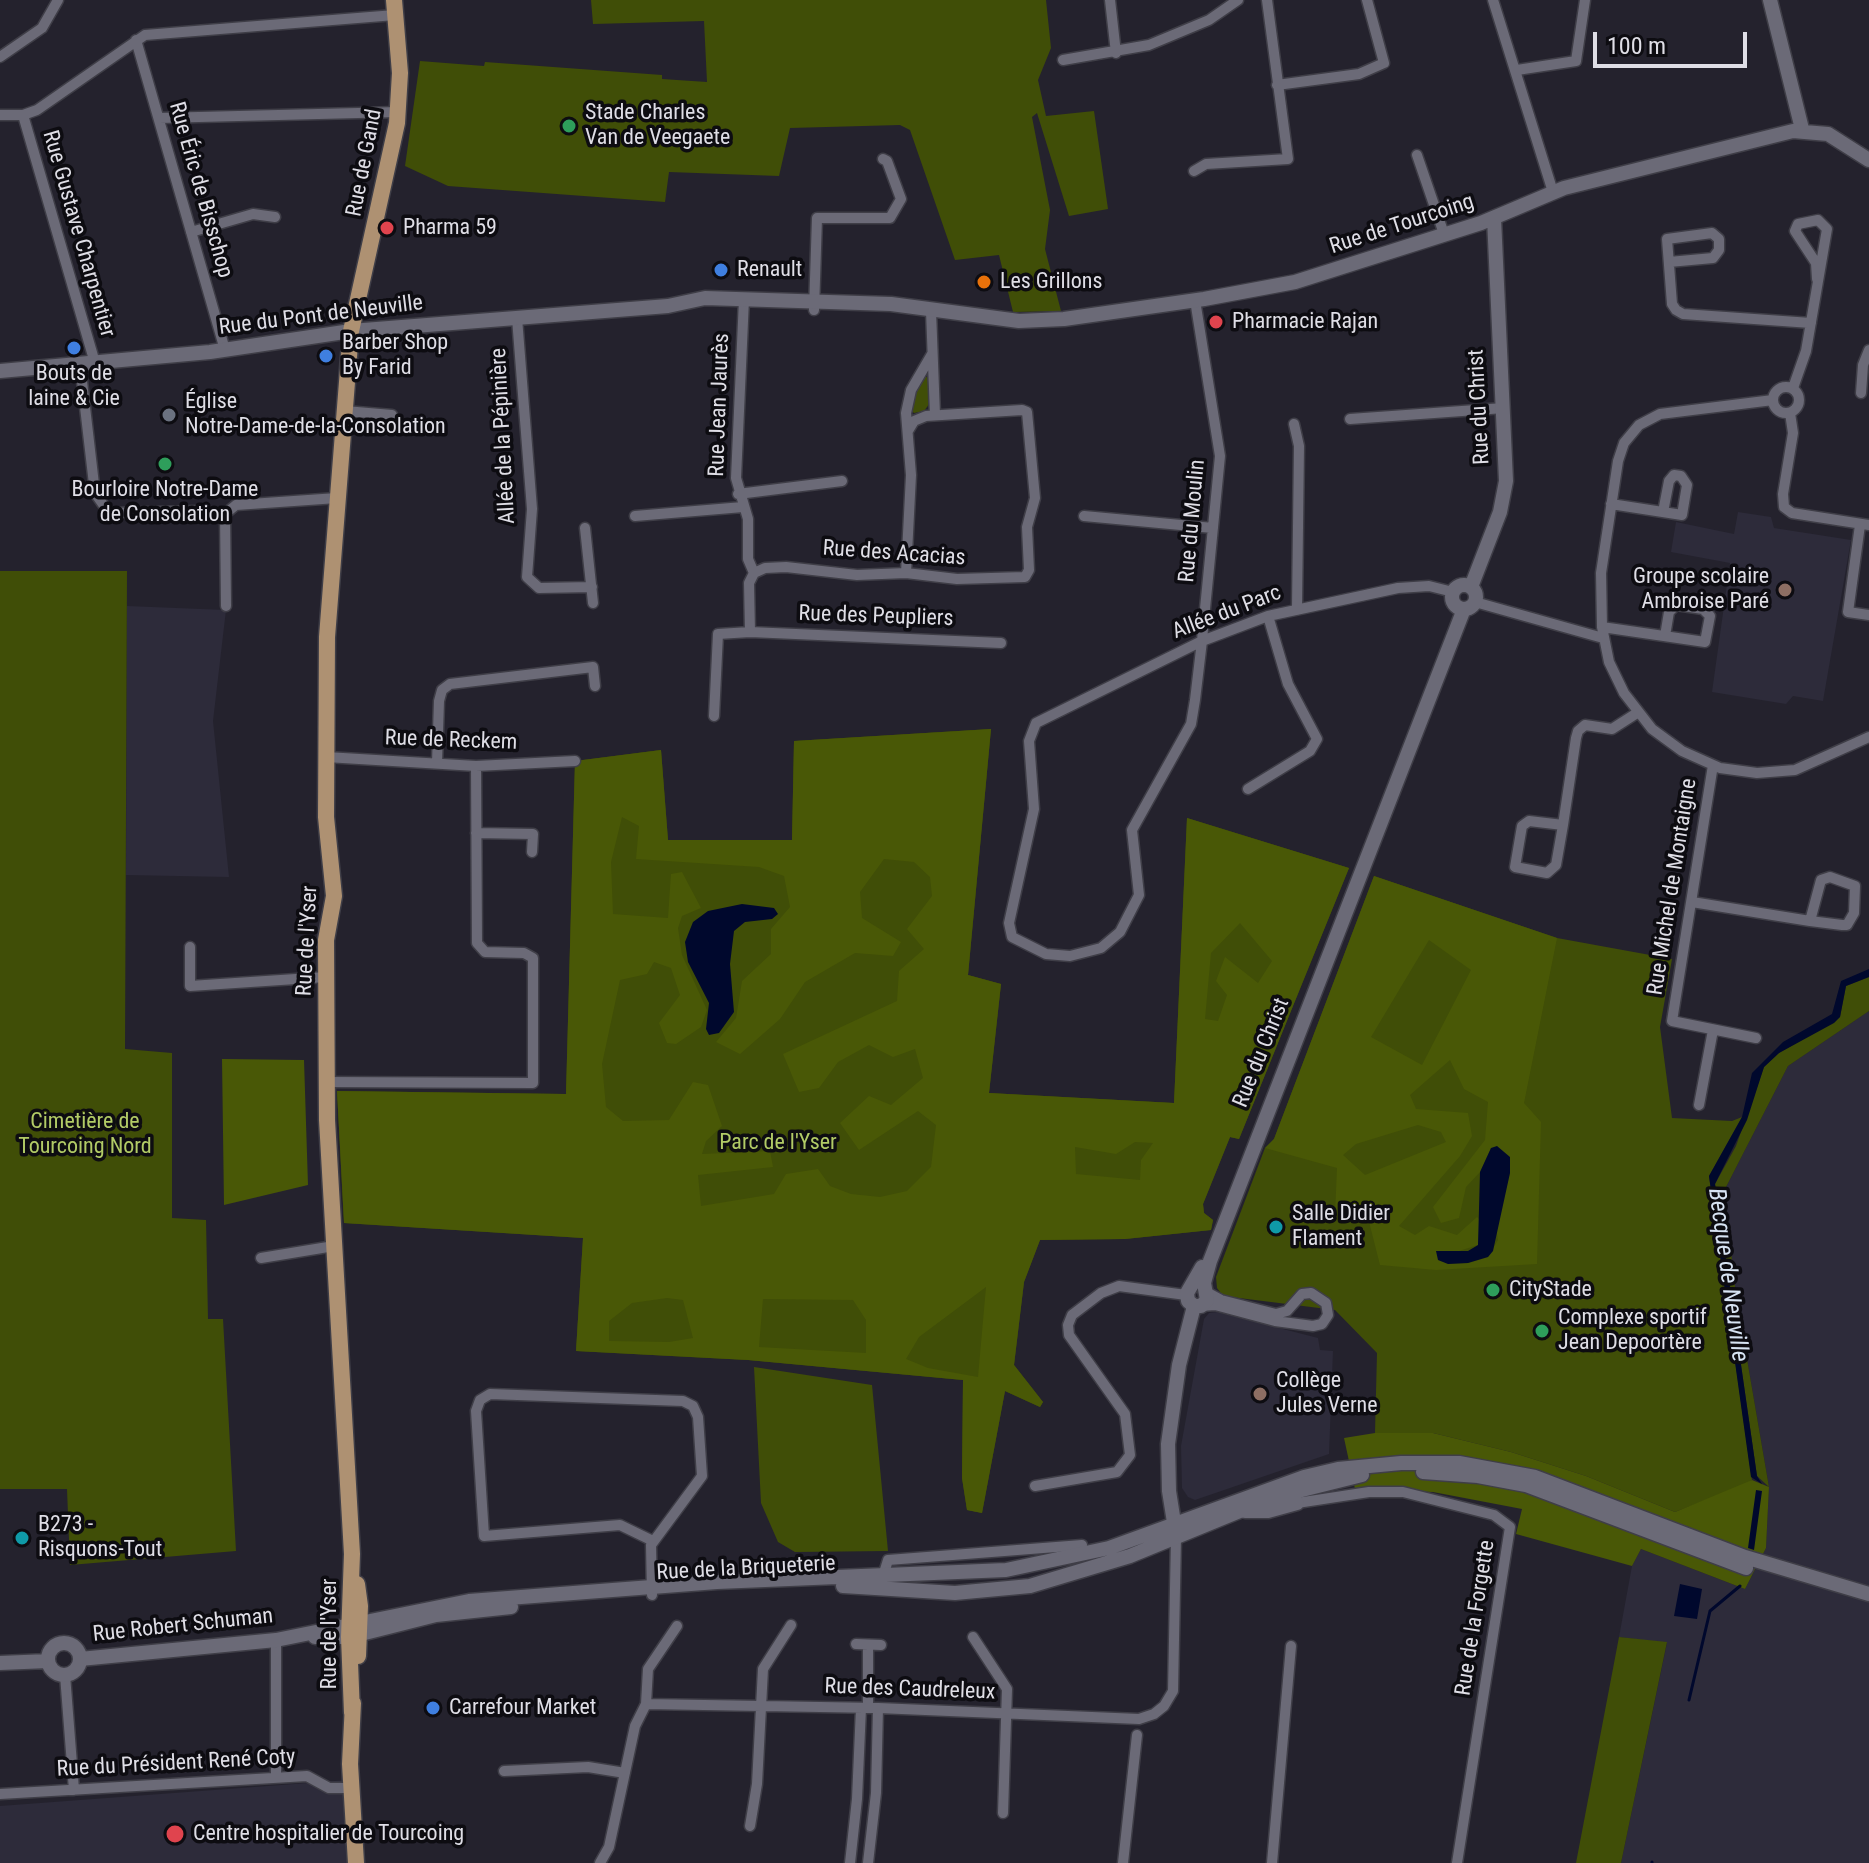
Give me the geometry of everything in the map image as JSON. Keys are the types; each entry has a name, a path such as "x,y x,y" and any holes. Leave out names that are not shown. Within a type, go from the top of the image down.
{"main road":[{"name":"Rue de Gand","path":"351,331 390,167 398,112 400,73 395,7"},
{"name":"Rue de l'Yser","path":"351,331 327,637 326,817 334,896 326,940 326,977 334,1246 355,1628 352,1788 356,1863"}],"street":[{"path":"0,57 42,28 58,0"},
{"path":"1110,0 1116,53"},
{"path":"1063,60 1116,53 1184,32 1238,0"},
{"path":"1194,171 1206,164 1288,159 1267,0"},
{"path":"1277,85 1359,74 1384,63 1367,0"},
{"path":"1493,0 1553,192"},
{"path":"1517,70 1576,61 1585,0"},
{"path":"1770,0 1802,129 1833,137 1869,160"},
{"path":"0,115 23,115 37,110 145,35 395,7"},
{"name":"Rue Éric de Bisschop","path":"136,40 225,350"},
{"path":"159,118 398,112"},
{"name":"Rue Gustave Charpentier","path":"23,115 87,364 94,488 102,507 114,515 195,511 225,514 236,505 337,498"},
{"name":"Rue de Tourcoing","path":"648,308 744,304 931,311 1034,321 1195,300 1295,282 1494,218 1553,192 1802,129"},
{"path":"1417,155 1444,234"},
{"path":"814,307 817,218 890,218 899,207 900,194 887,161 883,159"},
{"path":"191,232 253,214 275,217"},
{"name":"Rue du Christ","path":"1175,1532 1168,1478 1171,1420 1198,1296 1470,599 1505,491 1494,218"},
{"path":"1790,413 1799,403 1793,388 1804,360 1827,229 1818,220 1798,224 1795,231 1816,263 1817,279"},
{"path":"1669,262 1713,258 1719,250 1719,239 1712,233 1667,239 1672,304 1683,314 1811,323"},
{"name":"Rue du Moulin","path":"1012,937 1039,952 1070,956 1101,948 1125,926 1137,903 1140,886 1132,830 1186,738 1195,700 1202,641 1220,447 1195,300"},
{"name":"Rue Jean Jaurès","path":"744,304 738,494 748,525 748,559 754,573 749,583 750,632"},
{"name":"Rue du Pont de Neuville","path":"0,371 225,350 351,331 648,308"},
{"path":"908,431 918,418 935,415 931,311"},
{"name":"Allée de la Pépinière","path":"517,318 532,504 527,577 535,586 544,589 592,587"},
{"path":"1861,393 1863,365 1869,350"},
{"path":"906,573 911,475 909,394 932,354"},
{"path":"1773,400 1779,388 1793,388"},
{"path":"1773,400 1779,412 1790,413"},
{"path":"1773,400 1671,412 1645,421 1621,449 1601,573 1603,632 1619,686 1637,713 1667,741 1713,765 1746,772 1795,770 1869,737"},
{"path":"1350,419 1504,408"},
{"name":"Rue des Acacias","path":"754,573 765,568 786,567 857,575 906,573 957,579 1021,579 1029,570 1027,527 1035,498 1029,415 1022,410 935,415"},
{"path":"345,411 392,415"},
{"path":"1790,413 1793,433 1783,494 1784,507 1792,513 1864,525 1848,612 1869,615"},
{"path":"1294,424 1299,446 1297,608"},
{"path":"738,494 842,481"},
{"path":"1611,504 1663,512"},
{"path":"635,516 743,507"},
{"path":"225,514 226,606"},
{"path":"1084,516 1213,528"},
{"path":"585,528 593,603"},
{"path":"1470,599 1461,585 1453,592 1453,604 1470,599 1603,632 1705,642 1710,616 1703,609 1676,605 1669,612 1665,636"},
{"name":"Allée du Parc","path":"1012,937 1009,923 1034,809 1029,741 1032,728 1046,717 1202,641 1268,616 1398,588 1429,586 1453,592"},
{"path":"1248,789 1310,751 1317,739 1288,684 1268,616"},
{"path":"714,716 718,634 750,632"},
{"name":"Rue des Peupliers","path":"750,632 1001,643"},
{"path":"437,763 439,701 442,690 450,684 593,667 595,686"},
{"path":"1563,825 1525,822 1519,829 1515,867 1551,872 1556,865 1563,825 1578,731 1585,725 1612,729 1637,713"},
{"name":"Rue de Reckem","path":"326,757 476,766 575,761"},
{"name":"Rue Michel de Montaigne","path":"1713,765 1672,1021 1756,1038"},
{"path":"327,1082 533,1083 533,958 524,953 485,952 478,946 476,766"},
{"path":"476,833 533,834 532,852"},
{"path":"1692,902 1810,921 1850,924 1857,893 1855,886 1830,877 1821,880 1810,921"},
{"path":"190,947 190,986 326,977"},
{"path":"1699,1105 1713,1030"},
{"path":"261,1258 334,1246"},
{"path":"1035,1486 1117,1472 1130,1455 1125,1414 1069,1335 1068,1325 1072,1315 1101,1293 1119,1286 1198,1296 1221,1300 1276,1314 1287,1311 1299,1296 1311,1293 1326,1303 1328,1315 1322,1324 1313,1326 1275,1321 1219,1306 1198,1296"},
{"path":"651,1591 649,1555 653,1541 702,1476 698,1417 693,1406 683,1401 490,1394 480,1400 476,1411 484,1536 620,1525 653,1541"},
{"path":"1175,1532 1314,1486 1318,1480 1338,1469 1423,1462 1517,1472 1579,1491 1744,1562 1869,1594"},
{"path":"1175,1532 1314,1486 1363,1475 1412,1472 1513,1481 1869,1604"},
{"name":"Rue de la Forgette","path":"1297,1503 1314,1486 1403,1492 1473,1508 1504,1520 1510,1533 1457,1863"},
{"path":"1240,1511 1268,1511 1297,1503"},
{"name":"Rue de la Briqueterie","path":"355,1628 445,1614 651,1591 1032,1567 1175,1532"},
{"name":"Rue de la Briqueterie","path":"651,1591 848,1586 973,1593 1030,1586 1084,1572 1175,1532"},
{"name":"Rue des Caudreleux","path":"646,1704 869,1708 1139,1719 1164,1706 1173,1685 1175,1532"},
{"name":"Rue de la Briqueterie","path":"883,1576 888,1560 1082,1545"},
{"path":"848,1586 876,1581 883,1576 899,1590"},
{"path":"750,1826 757,1784 763,1669 791,1625"},
{"path":"600,1863 609,1847 635,1726 646,1704 648,1669 677,1626"},
{"name":"Rue Robert Schuman","path":"80,1659 283,1639 355,1628"},
{"path":"973,1637 981,1653 1006,1685 1003,1813"},
{"path":"276,1778 283,1639"},
{"path":"63,1643 75,1647 80,1659 76,1669 65,1675 53,1670 48,1661 52,1649 63,1643"},
{"path":"856,1644 881,1645"},
{"path":"868,1645 869,1708 876,1793 868,1863"},
{"path":"1272,1863 1291,1646"},
{"path":"0,1663 48,1661"},
{"path":"65,1675 74,1790"},
{"path":"850,1863 869,1708"},
{"path":"1123,1863 1137,1735"},
{"path":"504,1771 588,1767 625,1773"},
{"name":"Rue du Président René Coty","path":"0,1794 307,1776 329,1788 352,1788"}],"shaded area":[{"name":"Groupe scolaire Ambroise Paré","path":"1738,512 1771,517 1774,528 1851,540 1823,701 1793,696 1786,704 1712,692 1730,563 1671,552 1676,522 1734,534"},
{"path":"127,606 226,610 213,721 229,877 126,875"},
{"path":"1869,1011 1869,1863 1621,1863 1667,1643 1619,1637 1632,1566 1641,1549 1745,1589 1766,1548 1769,1487 1736,1295 1724,1191 1788,1066"},
{"name":"Collège Jules Verne","path":"1217,1312 1318,1338 1320,1350 1333,1351 1329,1454 1195,1500 1188,1497 1182,1488 1181,1446 1204,1319 1209,1313"},
{"name":"Centre hospitalier de Tourcoing","path":"348,1780 352,1863 0,1863 0,1806"}],"green space":[{"path":"591,0 1046,0 1051,48 1038,80 1046,116 1094,111 1108,209 1069,216 1037,113 1032,117 1050,210 1045,249 1061,311 1013,312 999,255 955,260 910,130 900,125 790,128 779,176 669,172 665,202 448,186 405,166 420,61 484,66 485,62 662,75 662,79 707,82 704,21 593,24"},
{"path":"923,376 930,378 930,403 924,411 914,413 911,410 912,396"},
{"name":"Cimetière de Tourcoing Nord","path":"0,571 127,571 125,1049 172,1053 172,1218 206,1220 208,1319 223,1319 236,1551 70,1565 67,1489 0,1489"},
{"name":"Parc de l'Yser","path":"991,729 968,975 1001,984 989,1093 1174,1103 1187,818 1349,868 1239,1139 1230,1137 1203,1204 1204,1213 1213,1220 1211,1230 1125,1239 1040,1240 1024,1282 1014,1365 1043,1402 1040,1407 1005,1391 982,1513 967,1510 962,1478 963,1380 748,1360 576,1351 583,1238 344,1223 337,1091 566,1094 575,761 661,750 668,840 792,840 794,741"},
{"name":"Parc de l'Yser","path":"991,729 968,975 1001,984 989,1093 1174,1103 1187,818 1349,868 1239,1139 1230,1137 1203,1204 1204,1213 1213,1220 1211,1230 1125,1239 1040,1240 1024,1282 1014,1365 1043,1402 1040,1407 1005,1391 982,1513 967,1510 962,1478 963,1380 748,1360 576,1351 583,1238 344,1223 337,1091 566,1094 575,761 661,750 668,840 792,840 794,741","holes":["622,817 639,826 636,859 759,867 784,876 790,907 771,929 771,954 742,981 736,1018 716,1042 740,1054 780,1019 805,982 855,953 893,956 901,942 862,918 860,892 884,859 914,862 930,877 932,896 907,929 924,949 899,971 897,1001 783,1054 799,1092 819,1088 838,1062 869,1045 893,1057 915,1049 923,1078 891,1105 869,1096 840,1123 859,1150 918,1111 936,1125 931,1167 907,1191 880,1197 851,1194 830,1186 818,1169 786,1174 774,1194 701,1206 698,1175 773,1167 770,1151 702,1154 706,1141 722,1126 708,1085 693,1082 669,1120 623,1121 606,1107 602,1064 620,980 647,974 654,962 671,968 680,995 659,1023 667,1043 676,1044 701,1027 707,1010 682,955 678,928 682,916 701,908 682,872 671,874 668,918 613,914 611,862","1240,923 1272,961 1258,983 1225,957 1216,981 1227,995 1218,1021 1205,1019 1211,953","1135,1142 1153,1143 1141,1160 1140,1180 1076,1174 1075,1147 1116,1154","986,1287 978,1377 928,1368 906,1359 919,1337","667,1298 683,1300 693,1338 669,1342 609,1341 609,1321 632,1303","763,1299 853,1300 866,1320 866,1353 759,1347"]},
{"path":"1374,876 1557,938 1672,959 1660,1027 1672,1118 1732,1121 1742,1117 1709,1176 1752,1480 1747,1484 1675,1512 1586,1476 1511,1452 1433,1433 1375,1433 1377,1353 1335,1310 1223,1296 1217,1288 1216,1277 1265,1148 1274,1139"},
{"path":"1374,876 1557,938 1524,1103 1541,1122 1537,1264 1436,1270 1380,1265 1366,1210 1335,1215 1337,1168 1265,1148 1274,1139","holes":["1429,940 1471,970 1422,1065 1371,1037","1450,1060 1464,1089 1488,1102 1485,1140 1433,1207 1441,1223 1459,1218 1466,1187 1480,1172 1491,1148 1510,1173 1496,1228 1498,1240 1488,1257 1468,1263 1448,1264 1459,1251 1478,1245 1480,1220 1477,1217 1457,1235 1429,1226 1415,1235 1399,1226 1460,1156 1472,1136 1468,1113 1416,1109 1410,1095","1418,1125 1441,1132 1446,1142 1365,1175 1343,1155 1356,1144"]},
{"path":"1869,977 1869,1011 1788,1066 1724,1191 1736,1295 1769,1487 1757,1476 1715,1184 1736,1146 1764,1067 1779,1053 1840,1017 1846,986"},
{"path":"222,1059 304,1060 308,1185 224,1205"},
{"path":"754,1367 872,1385 888,1551 795,1552 778,1542 761,1503"},
{"path":"1375,1433 1433,1433 1511,1452 1586,1476 1675,1512 1752,1480 1769,1487 1766,1548 1745,1589 1641,1549 1632,1566 1516,1534 1522,1509 1433,1492 1355,1489 1344,1438"},
{"path":"1619,1637 1667,1642 1621,1863 1576,1863"}],"water":[{"path":"742,904 774,908 778,914 772,919 745,922 734,931 730,964 734,1012 719,1033 709,1035 706,1029 709,1003 688,962 685,942 693,922 708,911"},
{"path":"1869,969 1869,977 1846,986 1840,1017 1834,1023 1779,1053 1764,1067 1747,1120 1715,1184 1757,1476 1762,1484 1751,1477 1709,1176 1742,1117 1752,1073 1783,1042 1832,1014 1841,981"},
{"path":"1497,1146 1510,1157 1510,1173 1493,1251 1488,1257 1468,1263 1448,1264 1438,1260 1436,1251 1468,1251 1478,1245 1480,1172 1491,1148"},
{"path":"1756,1490 1762,1491 1754,1550 1748,1548"},
{"path":"1680,1584 1702,1589 1697,1619 1674,1616"}],"waterway":[{"name":"Becque de Neuville","path":"1689,1700 1710,1611 1740,1586"}],"place":[{"name":"Stade Charles Van de Veegaete","path":"569,126"},
{"name":"Pharma 59","path":"387,228"},
{"name":"Renault","path":"721,270"},
{"name":"Les Grillons","path":"984,282"},
{"name":"Pharmacie Rajan","path":"1216,322"},
{"name":"Bouts de laine & Cie","path":"74,348"},
{"name":"Barber Shop By Farid","path":"326,356"},
{"name":"Église Notre-Dame-de-la-Consolation","path":"169,415"},
{"name":"Bourloire Notre-Dame de Consolation","path":"165,464"},
{"name":"Groupe scolaire Ambroise Paré","path":"1785,590"},
{"name":"Salle Didier Flament","path":"1276,1227"},
{"name":"CityStade","path":"1493,1290"},
{"name":"Complexe sportif Jean Depoortère","path":"1542,1331"},
{"name":"Collège Jules Verne","path":"1260,1394"},
{"name":"B273 - Risquons-Tout","path":"22,1538"},
{"name":"Carrefour Market","path":"433,1708"},
{"name":"Centre hospitalier de Tourcoing","path":"175,1834"}]}
